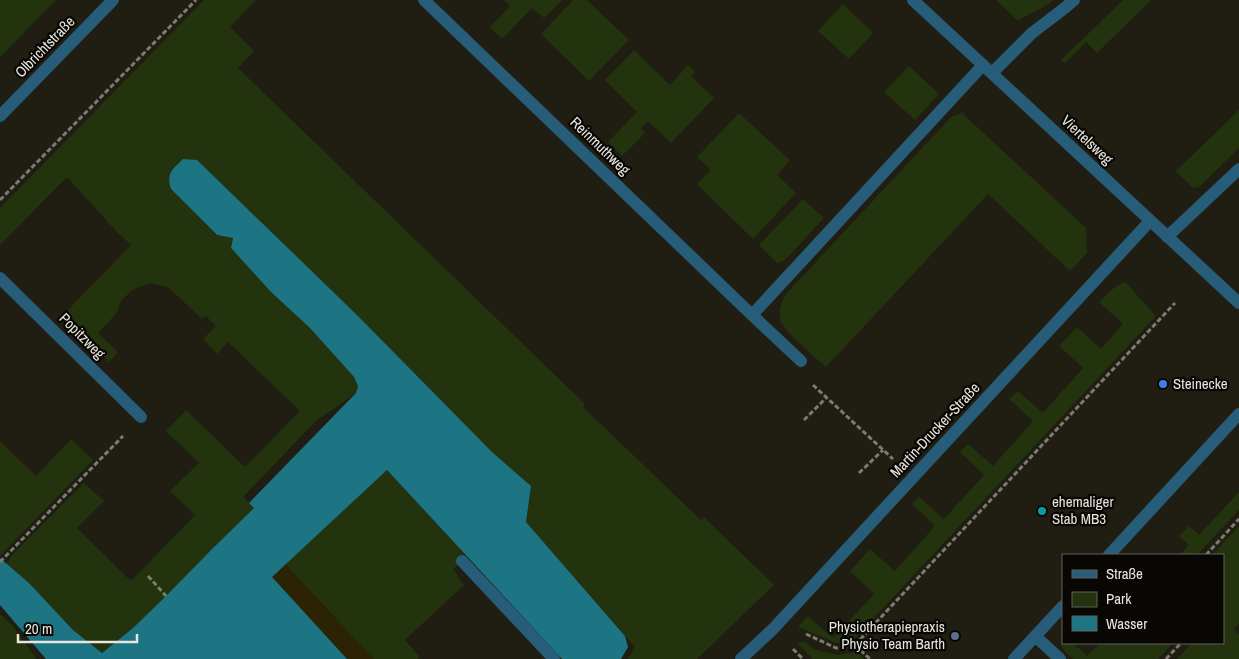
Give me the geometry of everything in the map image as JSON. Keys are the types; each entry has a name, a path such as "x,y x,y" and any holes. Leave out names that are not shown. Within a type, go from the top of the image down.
{"street":[{"name":"Olbrichtstraße","path":"0,116 113,0"},
{"name":"Reinmuthweg","path":"424,0 801,361"},
{"name":"Viertelsweg","path":"913,0 1239,303"},
{"path":"752,315 988,69 1074,0"},
{"path":"1168,237 1239,169"},
{"name":"Martin-Drucker-Straße","path":"741,659 773,629 1150,221"},
{"name":"Popitzweg","path":"0,278 141,417"},
{"path":"1110,554 1239,414"},
{"path":"462,561 554,659"},
{"path":"1014,659 1062,607"},
{"path":"1035,636 1060,659"}],"path":[{"path":"0,200 196,0"},
{"path":"773,629 807,634 836,648 855,645 1175,303"},
{"path":"801,361 800,373 914,478"},
{"path":"804,420 827,397"},
{"path":"0,562 141,417"},
{"path":"860,473 883,450"},
{"path":"1207,554 1239,519"},
{"path":"148,576 166,596"},
{"path":"1166,659 1180,644"},
{"path":"855,645 870,659"}],"green space":[{"path":"0,0 56,0 0,57"},
{"path":"204,0 256,0 230,27 254,51 238,68 585,404 583,407 701,520 704,517 774,585 697,659 628,659 635,647 526,522 531,486 492,452 359,317 196,160 171,189 216,235 233,238 231,248 271,292 310,328 354,377 358,386 356,393 315,422 243,497 254,508 133,628 102,653 73,630 30,584 6,565 13,554 84,483 104,501 77,528 131,581 195,515 170,491 199,463 166,431 186,410 245,467 300,411 228,342 217,354 203,339 216,326 206,316 202,319 168,287 149,283 132,290 121,301 117,313 98,333 118,352 109,362 62,316 131,245 67,177 0,245 0,208"},
{"path":"504,0 562,0 544,18 532,8 502,39 490,27 510,6"},
{"path":"573,0 587,0 629,40 589,81 541,34"},
{"path":"996,0 1054,0 1018,21"},
{"path":"1123,0 1151,0 1097,53 1086,42 1065,63 1060,61"},
{"path":"843,4 873,33 849,59 818,31"},
{"path":"634,50 670,85 688,65 695,72 691,76 714,98 671,143 648,121 641,128 645,133 622,156 608,142 637,112 605,80"},
{"path":"909,66 939,94 915,120 884,92"},
{"path":"1239,110 1239,148 1199,187 1193,188 1176,171"},
{"path":"739,113 790,160 777,175 796,193 753,239 697,184 711,170 697,157"},
{"path":"962,113 1086,228 1087,253 1070,271 988,194 826,367 800,344 782,324 780,313 785,295 951,117"},
{"path":"803,199 824,218 789,256 777,263 759,245"},
{"path":"1125,282 1156,316 855,638 846,642 836,643 798,627 808,616 833,638 874,594 850,571 870,549 895,571 935,526 912,504 919,497 944,519 984,475 960,452 968,444 993,466 1033,421 1009,399 1018,391 1043,413 1083,368 1059,346 1077,327 1101,349 1123,324 1099,302 1115,287"},
{"path":"71,439 93,460 0,556 0,441 36,476"},
{"path":"387,470 467,557 453,569 464,585 405,640 420,657 417,659 373,659 285,564"},
{"path":"1239,492 1239,510 1198,554 1181,554 1189,545 1179,536 1189,526 1199,535"},
{"path":"1239,526 1239,624 1234,629 1239,634 1239,659 1177,659 1191,644 1224,644 1224,554 1213,554"},
{"path":"0,614 11,624 37,659 0,659"},
{"path":"1062,638 1062,644 1074,644 1087,656 1099,644 1172,644 1158,659 1073,659 1065,652 1061,643"},
{"path":"806,642 813,649 838,655 856,652 864,659 813,659 797,643"}],"sand":[{"path":"285,564 373,659 347,659 271,577"}],"water":[{"path":"183,159 197,160 357,315 492,452 531,486 526,522 625,636 628,647 621,659 562,659 387,470 272,577 347,659 46,659 0,605 0,558 30,584 73,630 102,653 133,628 254,508 249,503 356,393 358,386 354,377 310,328 271,292 231,248 233,238 217,235 171,189 169,179 171,172"}],"place":[{"name":"Steinecke","path":"1163,384"},
{"name":"ehemaliger Stab MB3","path":"1042,511"},
{"name":"Physiotherapiepraxis Physio Team Barth","path":"955,636"}]}
